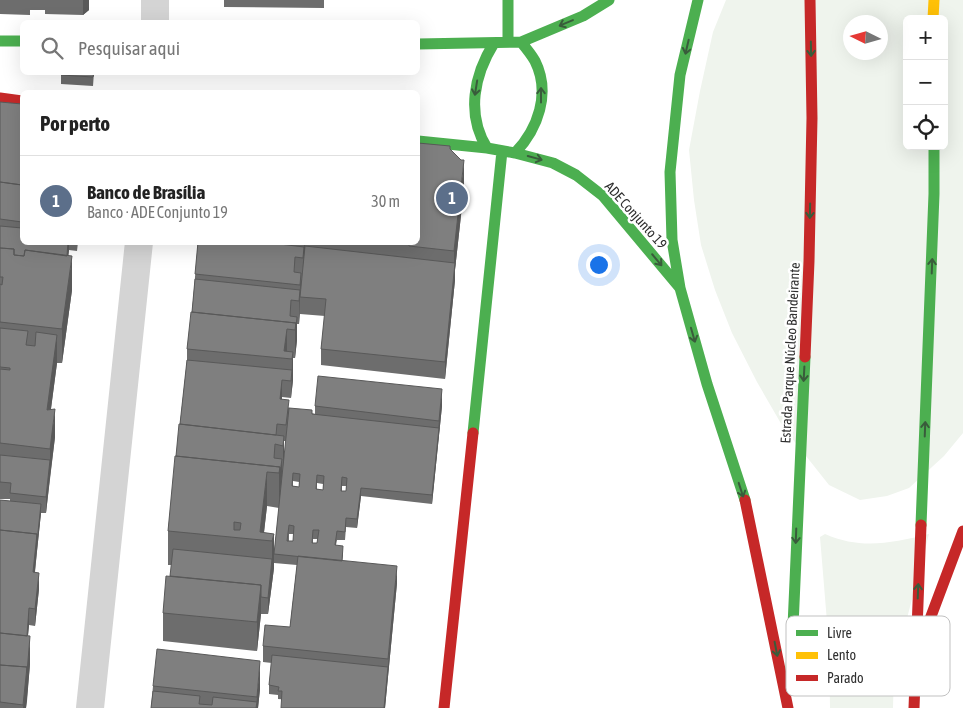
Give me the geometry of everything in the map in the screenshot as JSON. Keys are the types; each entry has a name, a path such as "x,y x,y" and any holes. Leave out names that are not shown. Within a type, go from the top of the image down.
{"main road":[{"path":"508,0 508,42"},
{"path":"420,44 521,42 583,16 609,0"},
{"path":"698,0 680,75 670,172 672,240 680,288 707,384 747,507 788,708"},
{"name":"Estrada Parque Núcleo Bandeirante","path":"793,616 810,261 812,118 810,0"},
{"path":"933,15 934,0"},
{"path":"0,41 20,41"},
{"path":"516,153 534,131 540,113 542,97 536,63 521,42"},
{"path":"487,148 477,132 474,104 481,67 494,43"},
{"path":"0,98 20,100"},
{"name":"ADE Conjunto 19","path":"420,141 516,153 553,163 576,175 603,196 680,288"},
{"path":"918,616 930,308 934,150"},
{"path":"444,708 502,151"},
{"path":"931,616 963,531"}],"street":[{"path":"155,0 155,20"},
{"path":"90,708 139,245"}],"shaded area":[{"path":"726,0 963,0 963,433 944,456 909,488 887,496 860,500 829,485 783,427 757,382 732,333 715,290 701,245 689,150 713,32"},
{"path":"825,534 852,542 877,543 929,534 908,616 827,616 820,537"},
{"path":"830,696 893,696 893,708 830,708"}],"building":[{"path":"61,75 93,75 93,77"},
{"path":"0,102 20,104 20,185 0,182"},
{"path":"420,143 450,146 450,149 461,160 464,160 454,251 409,246 420,245"},
{"path":"0,182 20,185 20,222 0,219"},
{"path":"0,226 20,228 20,245 68,245 67,256 25,250 24,256 14,255 14,249 0,248"},
{"path":"198,245 288,245 304,247 303,258 295,257 294,272 301,273 300,285 195,274"},
{"path":"305,246 455,263 445,362 321,349 326,299 300,297"},
{"path":"0,248 14,249 14,255 24,256 25,250 72,256 62,329 0,322 0,284 2,285 3,277 0,277"},
{"path":"195,279 300,290 299,301 291,300 290,316 297,317 296,328 296,323 192,312"},
{"path":"191,312 296,323 295,330 287,329 284,351 293,352 292,359 187,349"},
{"path":"0,328 28,331 26,345 35,346 36,332 57,335 47,410 55,409 50,449 0,443 0,369 10,370 10,368 0,367"},
{"path":"187,360 292,370 291,381 282,380 280,399 289,400 286,425 277,424 276,435 180,424"},
{"path":"318,376 442,389 439,421 315,406"},
{"path":"289,408 312,410 312,414 439,428 432,495 361,488 357,519 346,518 345,532 337,531 335,545 343,546 342,561 274,554","holes":["293,473 300,474 299,487 292,486","317,475 324,476 323,490 316,489","342,477 347,478 346,491 341,491","289,525 294,526 293,541 287,541","313,530 319,530 317,543 312,543"]},
{"path":"179,424 284,436 283,446 275,444 274,458 282,459 280,473 280,467 176,456"},
{"path":"0,455 50,460 46,497 10,493 11,483 0,482"},
{"path":"175,456 280,467 279,473 267,472 260,532 274,534 272,541 168,531","holes":["234,522 241,523 240,530 234,530"]},
{"path":"0,500 41,504 37,542 37,534 0,530"},
{"path":"0,530 37,534 33,572 39,573 35,609 29,608 27,636 0,633"},
{"path":"173,549 272,559 268,598 261,597 261,585 170,576"},
{"path":"298,556 397,566 388,659 263,646 265,625 290,627"},
{"path":"166,576 261,585 257,622 163,613"},
{"path":"0,633 30,636 27,673 27,667 0,665"},
{"path":"157,649 260,661 257,697 153,686"},
{"path":"272,655 388,667 384,708 281,708 282,691 278,691 279,687 269,685"},
{"path":"0,665 27,667 23,705 0,702"},
{"path":"153,691 200,696 199,704 212,705 213,697 257,702 256,708 151,708"}],"traffic: fast":[{"path":"508,0 508,42"},
{"path":"420,44 521,42 583,16 609,0"},
{"path":"698,0 680,75 670,172 672,240 680,288 707,384 745,500"},
{"path":"0,41 20,41"},
{"path":"515,153 536,122 542,98 540,73 535,61 521,42"},
{"path":"487,148 476,122 475,95 477,81 494,43"},
{"path":"420,141 487,148 515,153 553,163 576,175 603,196 680,288"},
{"path":"921,525 934,194 934,150"},
{"path":"473,433 502,151"},
{"path":"793,616 805,357"}],"traffic: slow":[{"path":"933,15 934,0"}],"traffic: jam":[{"path":"805,357 812,118 810,0"},
{"path":"0,98 20,101"},
{"path":"444,708 473,433"},
{"path":"745,500 788,708"},
{"path":"918,616 921,525"},
{"path":"931,616 963,531"},
{"path":"914,696 914,708"}],"place":[{"name":"Banco de Brasília","path":"452,198"}]}
